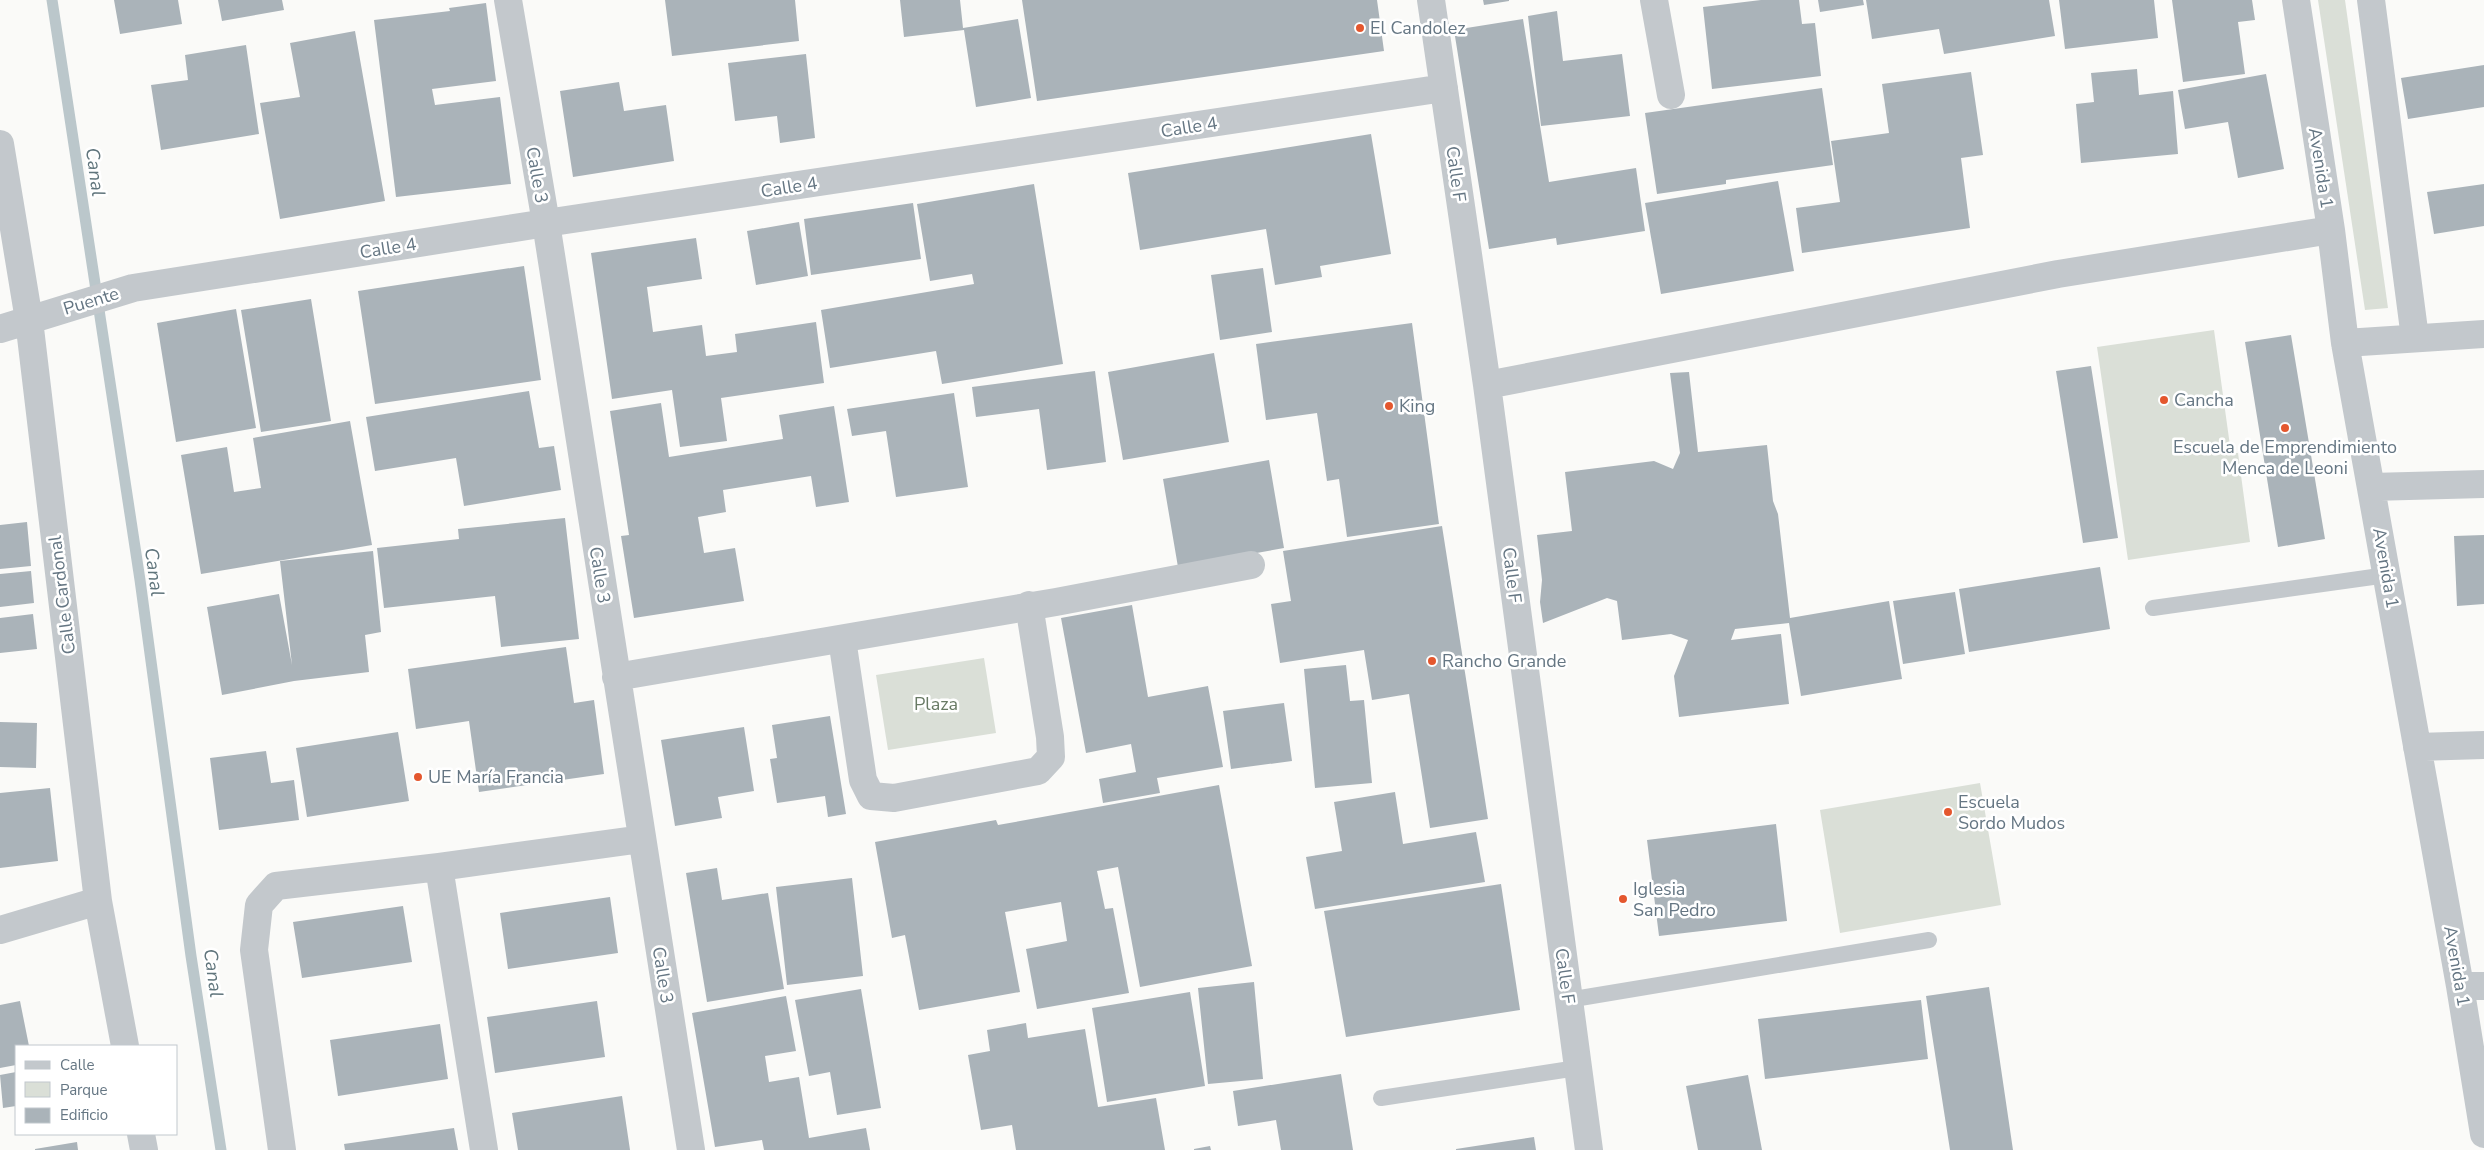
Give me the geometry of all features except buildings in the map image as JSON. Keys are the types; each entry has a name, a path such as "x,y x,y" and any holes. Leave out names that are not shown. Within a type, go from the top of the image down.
{"street":[{"name":"Calle 3","path":"508,0 546,223 691,1150"},
{"name":"Calle F","path":"1430,0 1487,385 1589,1150"},
{"path":"1654,0 1670,95"},
{"name":"Avenida 1","path":"2296,0 2331,230 2345,343 2417,747 2472,986 2484,1134"},
{"path":"2371,0 2415,338"},
{"name":"Calle 4","path":"133,288 546,223 1444,88"},
{"name":"Calle Cardonal","path":"0,144 39,317 98,901 125,1045"},
{"path":"1487,385 2058,274 2331,230"},
{"name":"Puente","path":"0,329 133,288"},
{"path":"2345,343 2484,334"},
{"path":"2371,487 2484,484"},
{"path":"616,677 842,639 1251,565"},
{"path":"842,639 863,780 871,796 894,798 1038,771 1051,758 1050,738 1029,606"},
{"path":"2417,747 2484,745"},
{"path":"282,1150 254,950 259,905 276,886 439,867 642,839"},
{"path":"439,867 484,1150"},
{"path":"0,930 98,901"},
{"path":"141,1135 144,1150"}],"lane":[{"path":"2153,608 2387,575"},
{"path":"1568,1000 1929,940"},
{"path":"1381,1098 1577,1068"}],"green space":[{"path":"2318,0 2345,0 2388,308 2365,310"},
{"name":"Cancha","path":"2214,330 2231,453 2238,453 2250,542 2128,560 2097,347"},
{"name":"Plaza","path":"984,658 996,733 888,750 876,675"},
{"path":"1980,783 2001,905 1840,933 1820,810"}],"waterway":[{"name":"Canal","path":"52,0 140,580 191,956 221,1150"}],"place":[{"name":"El Candolez","path":"1360,28"},
{"name":"Cancha","path":"2164,400"},
{"name":"King","path":"1389,406"},
{"name":"Escuela de Emprendimiento Menca de Leoni","path":"2285,428"},
{"name":"Rancho Grande","path":"1432,661"},
{"name":"UE María Francia","path":"418,777"},
{"name":"Escuela Sordo Mudos","path":"1948,812"},
{"name":"Iglesia San Pedro","path":"1623,899"}]}
